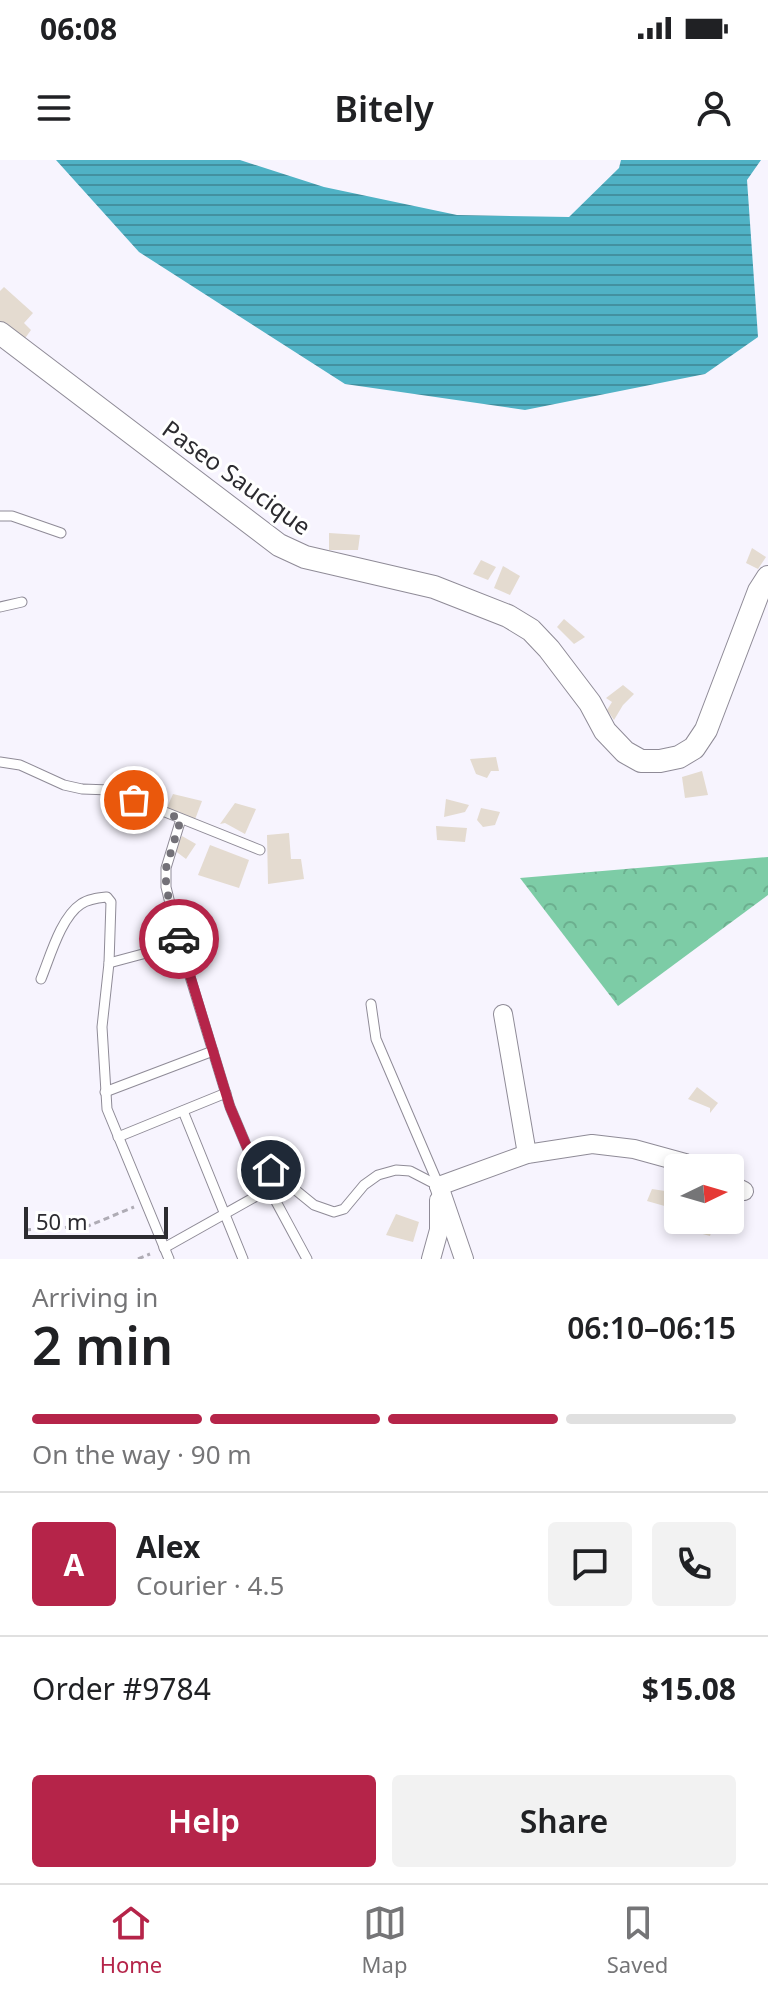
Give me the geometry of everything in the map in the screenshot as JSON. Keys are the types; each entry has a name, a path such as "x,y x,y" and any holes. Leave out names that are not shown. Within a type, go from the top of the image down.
{"street":[{"name":"Paseo Saucique","path":"0,333 279,545 305,557 434,587 508,616 531,630 590,703 605,731 625,752 641,761 679,757 694,748 706,730 759,591 768,577"},
{"path":"503,1014 527,1154"},
{"path":"439,1186 527,1154 592,1144 634,1149 664,1157"},
{"path":"431,1259 439,1230 439,1186"},
{"path":"439,1186 464,1259"}],"lane":[{"path":"0,516 12,516 61,533"},
{"path":"0,607 22,602"},
{"path":"0,762 20,765 64,785 110,790 260,850"},
{"path":"181,819 166,868 166,887 180,944 226,1093 249,1152 307,1259"},
{"path":"41,979 70,915 82,903 107,897 111,902 109,963 102,1027 107,1109 169,1259"},
{"path":"109,963 180,944"},
{"path":"371,1004 376,1039 439,1186"},
{"path":"105,1092 213,1051"},
{"path":"118,1137 226,1093"},
{"path":"183,1111 243,1259"},
{"path":"249,1152 314,1205 334,1212 344,1209 364,1185 378,1175 396,1170 410,1171 439,1186"},
{"path":"164,1248 269,1189"}],"path":[{"path":"25,1230 88,1226 145,1202"}],"green space":[{"path":"768,857 768,895 618,1006 520,878"}],"water":[{"path":"56,160 240,160 324,187 457,215 569,217 619,168 621,160 761,160 747,180 758,337 705,374 525,410 345,384 139,252"}],"building":[{"path":"4,287 33,313 24,323 31,330 23,341 0,324 0,291"},
{"path":"329,533 360,535 358,550 329,550"},
{"path":"752,548 766,557 758,569 746,563"},
{"path":"481,560 496,567 488,580 473,574"},
{"path":"503,566 520,576 510,595 494,588"},
{"path":"564,619 585,637 574,644 557,627"},
{"path":"623,685 634,694 614,720 607,710 612,702 606,698"},
{"path":"496,757 499,771 491,771 487,778 476,774 470,759"},
{"path":"702,771 708,795 685,798 682,777"},
{"path":"173,794 202,801 194,822 165,812"},
{"path":"446,799 469,805 465,812 444,817"},
{"path":"235,803 256,809 245,834 225,823 220,824"},
{"path":"481,808 500,812 495,825 483,827 477,820"},
{"path":"436,826 467,828 465,842 437,840"},
{"path":"289,833 291,859 301,859 304,879 268,884 267,835"},
{"path":"182,836 196,844 186,859 174,850"},
{"path":"210,845 249,860 239,888 198,875"},
{"path":"697,1087 718,1103 710,1113 710,1108 688,1099"},
{"path":"652,1189 664,1191 664,1206 647,1201"},
{"path":"396,1214 419,1222 413,1242 386,1235"}],"way so far":[{"path":"134,800 181,819 166,868 166,887 179,939"}],"route":[{"path":"179,939 230,1107 249,1152 271,1170"}]}
